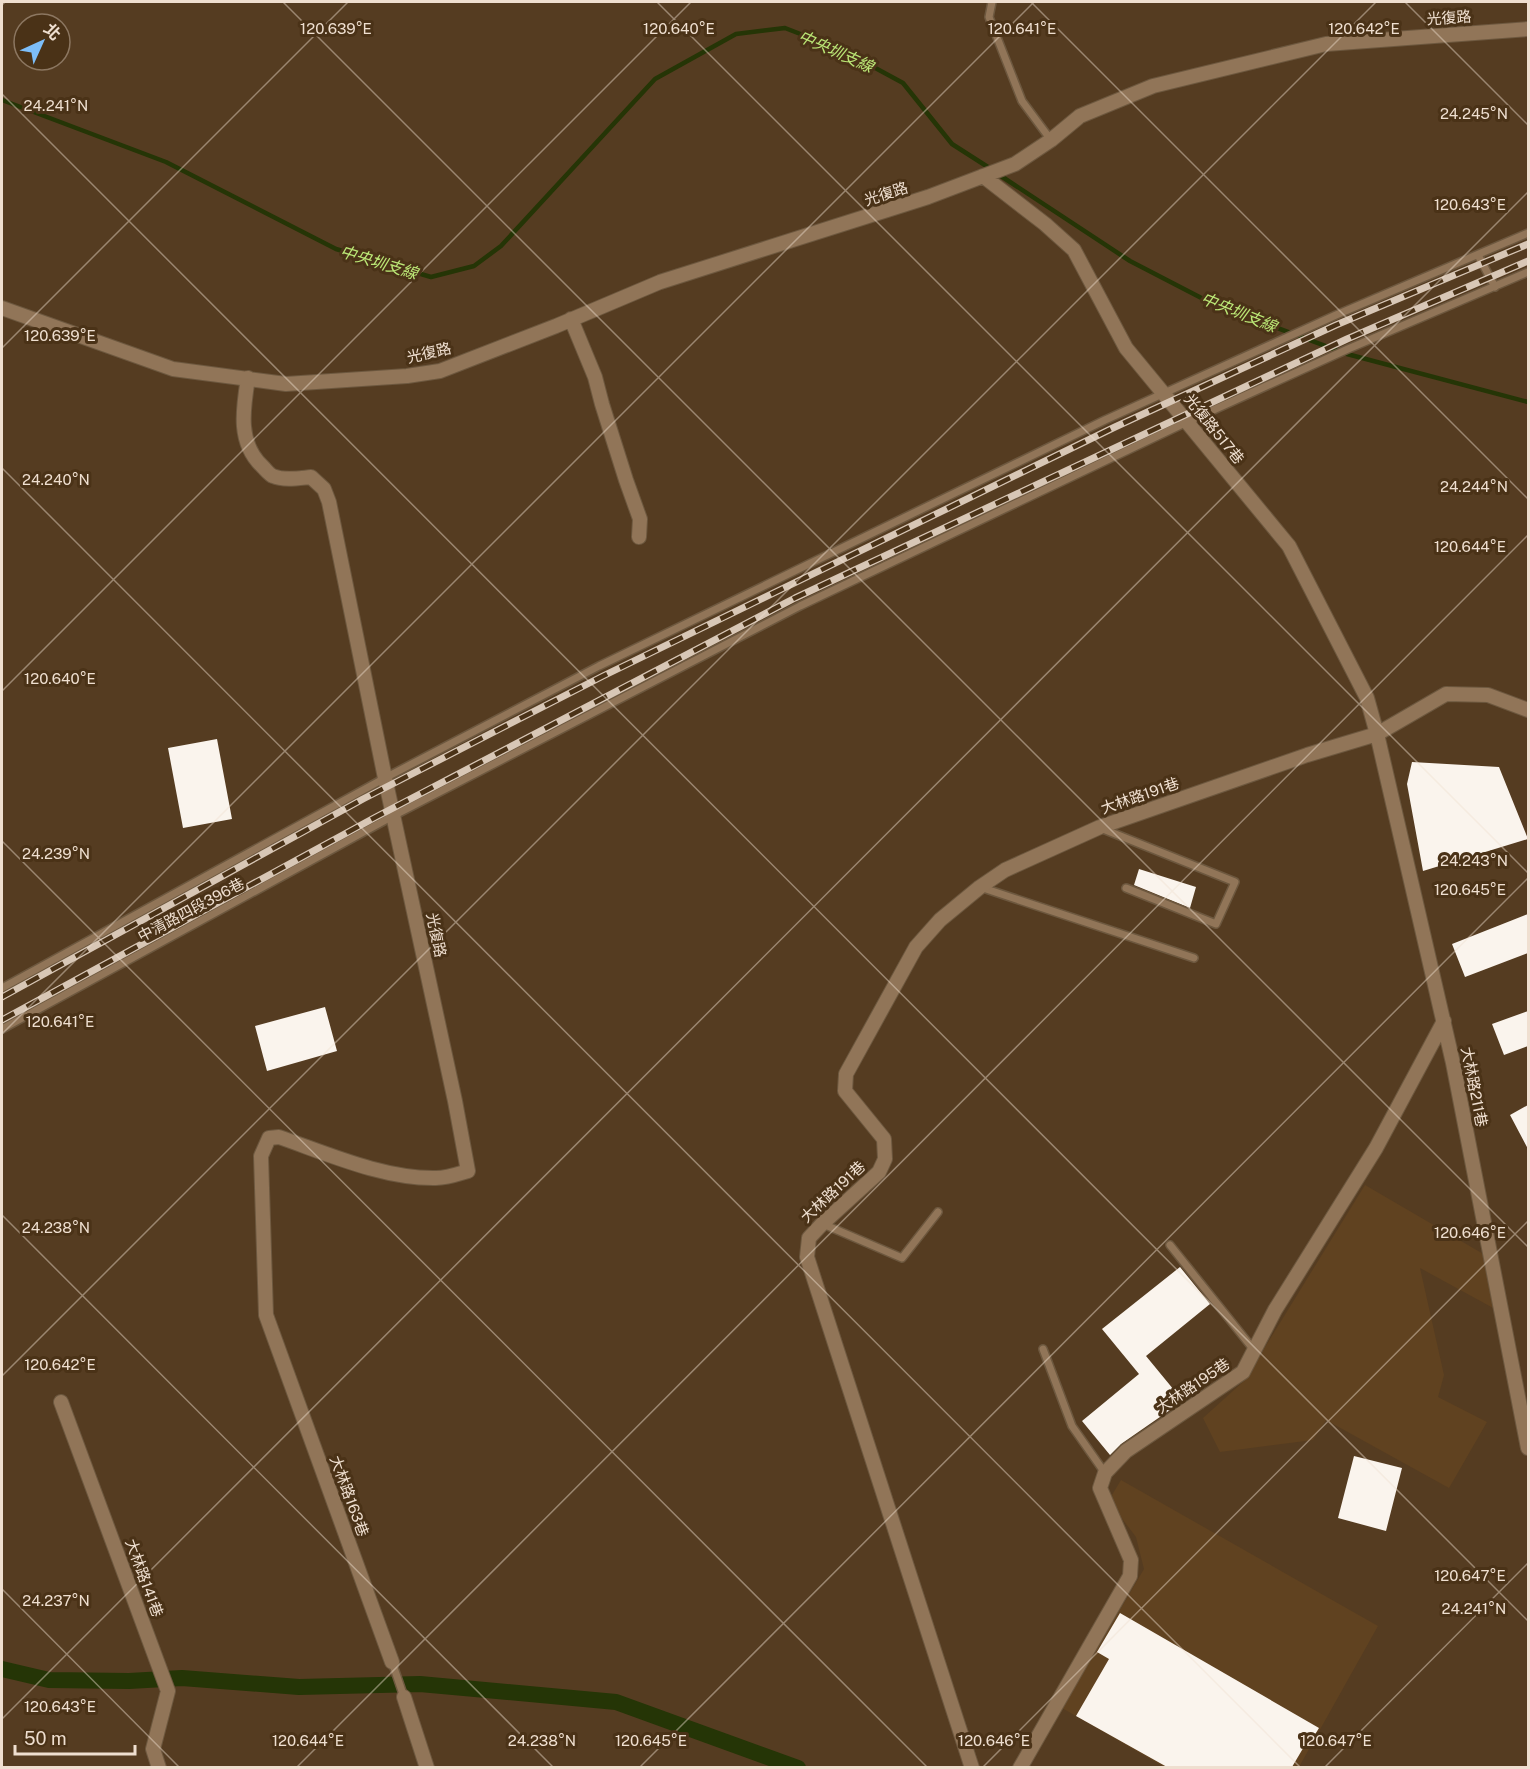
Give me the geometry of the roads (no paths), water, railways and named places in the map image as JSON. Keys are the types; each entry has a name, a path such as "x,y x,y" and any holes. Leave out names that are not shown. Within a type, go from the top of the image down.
{"street":[{"name":"光復路","path":"2,308 173,369 286,384 440,371 660,282 928,197 1015,164 1051,140 1080,116 1153,86 1326,44 1528,29"},
{"name":"光復路517巷","path":"982,176 1045,224 1074,250 1126,348 1289,546 1367,698 1377,734"},
{"path":"571,319 595,377 640,519 639,537"},
{"name":"光復路","path":"248,378 243,410 244,435 256,460 274,477 311,477 324,489 329,502 468,1172 439,1179 407,1177 361,1165 279,1137 269,1138 261,1156 266,1315"},
{"name":"大林路191巷","path":"972,1767 807,1257 809,1238 879,1172 885,1159 884,1138 845,1091 846,1074 916,947 940,920 1005,870 1100,827 1307,755 1377,734 1446,694 1488,695 1528,710"},
{"name":"大林路211巷","path":"1377,734 1444,1021 1528,1448"},
{"name":"大林路195巷","path":"1105,1473 1126,1451 1244,1372 1275,1310 1376,1148 1444,1021"},
{"name":"大林路163巷","path":"266,1315 392,1662"},
{"name":"大林路141巷","path":"61,1401 168,1691 153,1749 159,1767"},
{"path":"1020,1767 1130,1576 1131,1560 1100,1488 1105,1473"},
{"path":"404,1697 428,1767"}],"lane":[{"path":"992,2 989,17 1022,101 1051,140"},
{"name":"中清路四段396巷","path":"2,988 385,778 640,646 1105,420 1302,330 1528,233"},
{"path":"1478,255 1494,286"},
{"name":"中清路四段396巷","path":"2,1029 393,816 800,606 1187,422 1348,349 1528,272"},
{"path":"1100,827 1235,882 1216,924 1126,888"},
{"path":"980,887 1194,958"},
{"path":"822,1224 902,1258 938,1212"},
{"path":"1170,1245 1254,1350"},
{"path":"1042,1349 1072,1426 1105,1473"},
{"path":"392,1662 404,1697"}],"waterway":[{"name":"中央圳支線","path":"2,100 166,162 336,249 431,277 474,266 501,246 655,79 736,34 785,28 844,51 903,83 952,144 991,169"},
{"name":"中央圳支線","path":"998,174 1130,261 1213,304 1347,354 1528,402"},
{"path":"2,1669 49,1680 129,1681 182,1678 299,1687 420,1684 616,1702 798,1768"}],"railway":[{"path":"2,997 363,799 603,676 1115,427 1336,325 1528,244"},
{"path":"2,1020 374,818 795,598 1347,339 1528,261"}]}
